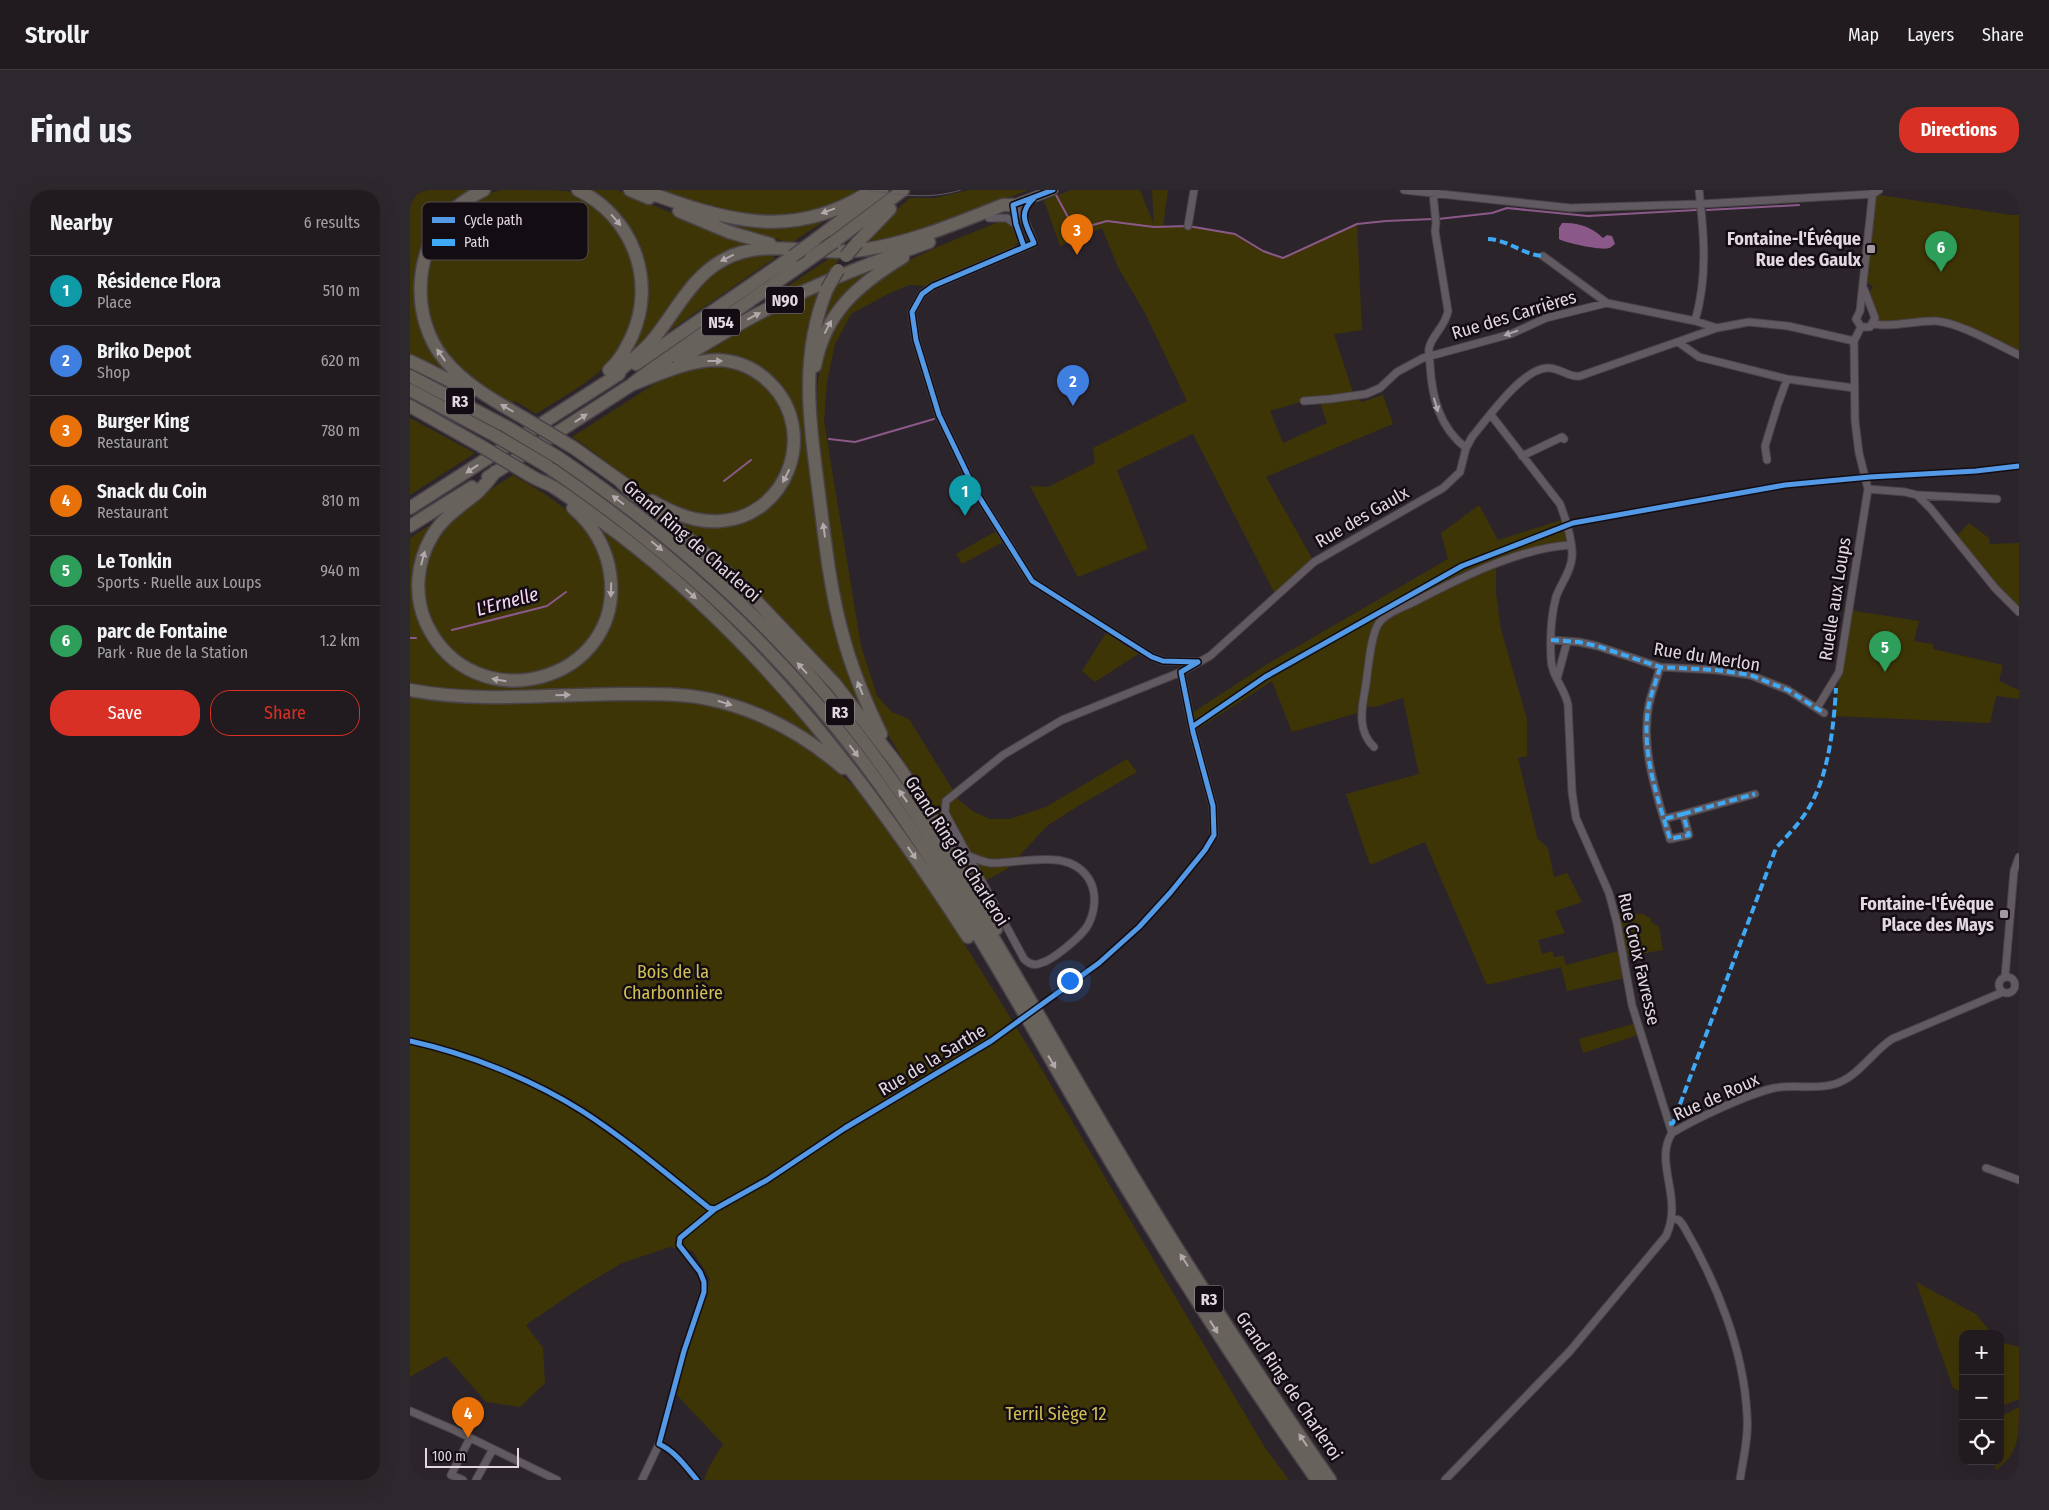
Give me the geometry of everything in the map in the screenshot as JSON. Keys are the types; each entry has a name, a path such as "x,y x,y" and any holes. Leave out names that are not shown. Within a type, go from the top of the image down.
{"highway":[{"path":"463,202 484,190"},
{"path":"578,190 599,203 622,227 632,243 642,277 640,314 625,351 612,367 594,383 584,397"},
{"path":"630,190 729,232 792,253"},
{"path":"642,190 702,212 730,218 773,222 813,216 847,204 872,190"},
{"name":"N54","path":"612,378 646,358 792,253 815,240 882,190"},
{"name":"N54","path":"631,386 648,372 834,242 903,190"},
{"path":"896,763 859,686 836,611 817,475 808,390 812,334 827,289 846,256 857,242 909,190"},
{"path":"410,508 612,378 649,344 706,271 724,259 755,249 792,253 839,253 862,250 919,237 1003,205 1013,205"},
{"name":"N90","path":"410,526 631,386 652,377 737,325 854,269 1005,212 1013,205"},
{"path":"808,390 824,335 840,308 868,280 928,242"},
{"path":"425,260 421,282 421,305 428,330 442,358 451,368 490,399 574,448 658,505 678,514 699,520 721,521 746,515 759,508 778,490 791,466 795,434 791,415 775,388 755,371 731,362 707,361 689,364 652,377"},
{"path":"410,361 478,395 490,399"},
{"name":"Grand Ring de Charleroi","path":"410,376 509,428 559,458 656,528 703,568 788,651 829,698 886,773 935,844 1180,1252 1330,1480"},
{"name":"Grand Ring de Charleroi","path":"410,390 547,466 590,495 648,539 695,579 779,662 819,706 886,795 924,852 1123,1182 1224,1344 1317,1480"},
{"path":"410,406 553,487 601,521 662,568 740,640 800,706 863,785 937,888 1016,1011 1027,1020"},
{"path":"410,410 424,414"},
{"path":"495,472 478,492 444,520 432,535 424,550 418,585 425,619 431,633 441,648 464,667 479,675 496,680 515,682 532,680 565,668 593,642 606,615 611,597 609,565 597,536 581,515 536,479"},
{"path":"620,481 715,562 768,612 835,684 896,763 925,806 968,877 1042,1012 1047,1031"},
{"path":"410,502 432,494"},
{"path":"410,690 479,696 664,694 720,701 761,715 784,726 806,739 863,785"}],"main road":[{"name":"N90","path":"1013,205 1053,190"}],"street":[{"path":"1188,226 1194,190"},
{"path":"1404,190 1571,208 1701,204 1875,191 1862,280 1860,311 1856,320 1860,327"},
{"path":"1695,321 1703,286 1704,259 1699,190"},
{"path":"1432,194 1436,220 1435,231 1448,311 1444,324 1429,348 1432,385 1436,407 1452,436 1466,448"},
{"path":"1023,216 1024,210 1034,198"},
{"path":"1013,205 1023,216 1034,243 933,286 922,294 914,305 911,316 916,340 939,415 976,492 1032,581 1152,657 1163,661 1198,662"},
{"path":"1013,205 1016,224 1024,247"},
{"path":"989,218 1007,218 1016,224"},
{"path":"1543,256 1607,303 1695,321 1717,328"},
{"path":"1862,280 1871,311 1875,318 1874,324"},
{"name":"Rue des Carrières","path":"1304,401 1337,399 1366,394 1380,388 1403,368 1429,357 1510,334 1546,318 1607,303"},
{"path":"1860,311 1871,311"},
{"path":"1860,327 1870,327 1874,324 1897,325 1920,321 1950,324 2019,355"},
{"name":"Rue des Gaulx","path":"969,856 989,862 1035,859 1059,861 1077,866 1086,875 1094,892 1094,905 1089,924 1080,935 1044,962 1036,964 1027,963 945,813 944,806 950,797 1003,755 1062,720 1181,672 1210,656 1314,562 1443,488 1460,472 1466,448 1472,437 1523,379 1535,371 1554,368 1573,377 1580,376 1717,328 1749,322 1768,323 1854,341"},
{"path":"1860,327 1854,341 1856,433 1868,489 1905,492 1917,495 1997,499"},
{"path":"1678,342 1699,356 1787,379 1854,388"},
{"path":"1767,460 1765,446 1787,379"},
{"name":"Rue Croix Favresse","path":"1490,415 1560,504 1565,519 1572,563 1556,596 1551,640 1551,666 1564,691 1568,705 1572,792 1576,818 1609,893 1617,923 1632,1005 1672,1134"},
{"path":"1522,456 1562,437 1564,439"},
{"name":"Ruelle aux Loups","path":"1817,708 1839,672 1868,489"},
{"path":"1917,495 1931,509 1995,588 2019,612"},
{"path":"1374,747 1366,740 1362,712 1374,634 1382,620 1428,594 1491,567 1541,549 1570,543"},
{"name":"Rue du Merlon","path":"1551,640 1597,646 1660,667 1716,670 1750,675 1788,690 1824,713"},
{"path":"1557,679 1568,642"},
{"path":"1660,667 1649,704 1647,745 1657,794 1670,839 1689,834 1683,814"},
{"path":"1181,672 1193,732 1213,806 1214,835"},
{"path":"1664,819 1755,794"},
{"path":"2005,977 2014,981 2017,990 2009,994 2003,992 1999,984 2005,977 2014,872 2019,857"},
{"name":"Rue de Roux","path":"1444,1480 1570,1351 1666,1236 1673,1218 1672,1190 1666,1164 1669,1139 1672,1134 1760,1092 1776,1088 1835,1084 1848,1077 1882,1045 1892,1039 2003,992"},
{"path":"1986,1168 2019,1180"},
{"path":"1673,1218 1683,1225 1715,1287 1730,1330 1744,1381 1747,1429 1740,1480"},
{"path":"410,1411 557,1480"},
{"path":"463,1480 451,1475 470,1438"},
{"path":"642,1480 659,1444"},
{"path":"476,1480 493,1449"}],"green space":[{"path":"410,190 479,190 462,202 422,202 422,260 428,260 417,288 452,374 410,355"},
{"path":"501,190 543,190 566,191 586,202 474,202"},
{"path":"585,190 617,190 707,228 749,243 749,245 740,247 631,353 628,351 643,266"},
{"path":"657,190 859,191 822,209 776,216 736,213 696,203"},
{"path":"969,190 1029,190 915,232 866,242 883,222 910,198 935,198"},
{"path":"1071,190 1140,190 1154,225 1152,190 1168,190 1163,227 1188,226 1235,234 1263,251 1283,258 1357,224 1362,330 1334,334 1354,396 1362,402 1383,395 1393,424 1266,477 1314,562 1276,596 1193,434 1117,470 1148,549 1078,577 1030,486 1048,487 1095,463 1093,448 1187,401 1145,313 1118,267 1102,228 1060,246 1044,200","holes":["1319,400 1327,423 1283,443 1270,411 1304,401"]},
{"path":"1873,194 2019,215 2019,351 1966,331 1946,321 1878,322 1868,296 1873,286 1863,280"},
{"path":"588,203 608,219 620,235 629,252 634,270 635,308 630,328 621,346 604,367 583,384 536,414 515,401 512,403 472,378 446,353 431,321 428,298 429,274 432,260 588,260"},
{"path":"835,214 791,243 734,228 705,215 721,220"},
{"path":"999,222 1008,222 1012,226 1018,242 1013,248 925,286 909,285 851,314 835,344 827,382 824,421 861,646 877,696 892,712 909,719 959,800 974,812 990,819 1010,819 1046,807 1127,759 1137,772 1047,826 1007,869 978,885 946,827 883,724 858,667 845,619 836,570 820,450 817,388 819,373 828,342 843,314 858,297 875,282 914,258"},
{"path":"752,253 777,253 773,257 775,258 665,334 699,284 721,265"},
{"path":"833,256 840,257 828,277 733,323"},
{"path":"883,264 813,351 830,297 838,282"},
{"path":"822,289 807,345 831,600 863,710 790,626 724,561 667,513 688,521 760,511 798,438 762,371 692,359 752,324"},
{"path":"703,365 733,368 757,379 776,399 786,422 788,447 782,470 769,491 750,506 726,514 698,514 663,502 647,493 572,437 656,383 674,374"},
{"path":"410,418 475,453 410,495"},
{"path":"513,475 564,508 589,535 598,552 603,571 604,593 595,627 574,654 560,664 544,671 527,675 509,676 475,666 463,659 446,644 430,615 425,593 425,575 437,541 454,518 487,492"},
{"path":"1479,505 1498,540 1565,519 1571,545 1504,562 1380,620 1361,712 1292,732 1272,681 1193,732 1189,715 1264,666 1448,559 1441,533"},
{"path":"442,517 431,531 419,613 476,678 510,686 526,685 547,681 577,664 614,596 591,520 655,571 717,625 755,664 833,755 735,703 484,693 410,687 410,538"},
{"path":"1969,523 1989,538 1990,544 2019,543 2019,610 1955,538"},
{"path":"1000,529 1007,540 962,564 956,554"},
{"path":"1496,567 1496,593 1501,630 1527,719 1527,756 1518,758 1537,838 1548,848 1554,877 1567,873 1582,902 1555,911 1565,933 1538,940 1542,954 1552,951 1554,957 1563,956 1566,965 1619,951 1625,978 1567,991 1561,967 1487,985 1425,842 1370,865 1346,794 1419,774 1403,698 1375,707 1366,706 1367,688 1378,628 1389,617 1460,581"},
{"path":"1849,610 1919,621 1914,641 1933,644 1933,649 2003,665 1999,681 2019,690 2019,699 1996,696 1990,723 1834,716"},
{"path":"1108,630 1143,651 1095,682 1082,671"},
{"name":"Bois de la Charbonnière","path":"410,696 475,701 646,700 707,705 746,716 777,730 807,748 834,768 872,807 907,854 1038,1063 1264,1446 1289,1480 704,1480 709,1467 723,1444 675,1393 710,1279 693,1251 670,1247 622,1263 577,1290 526,1325 543,1348 545,1383 520,1407 486,1402 446,1356 410,1377"},
{"path":"1621,913 1643,914 1651,919 1651,922 1659,927 1663,950 1624,957 1615,915"},
{"path":"1637,1023 1641,1034 1583,1053 1579,1039"},
{"path":"1916,1282 1976,1314 1989,1330 1959,1330 1959,1391 1953,1388"},
{"path":"2004,1343 2019,1347 2019,1399 2004,1405"},
{"path":"2019,1407 2018,1436 2013,1451 2004,1464 2004,1420 2004,1414"},
{"path":"1995,1465 2003,1465 1996,1470"}],"shaded area":[{"path":"1562,223 1574,223 1584,226 1603,238 1607,235 1612,236 1615,244 1605,249 1563,241 1559,239 1559,228"}],"waterway":[{"path":"1056,195 1075,230"},
{"path":"1707,210 1799,205"},
{"path":"1438,219 1492,213 1507,208 1588,216 1696,210"},
{"path":"1068,232 1107,221 1154,227 1188,226 1235,234 1263,251 1283,258 1357,224 1433,219"},
{"name":"L'Ernelle","path":"829,439 855,442 934,419"},
{"name":"L'Ernelle","path":"724,481 751,460"},
{"name":"L'Ernelle","path":"452,630 547,606 566,592"},
{"name":"L'Ernelle","path":"410,638 416,638"}],"tram line":[{"path":"867,190 926,196 961,190"}],"marked path":[{"path":"1488,239 1503,242 1529,253 1543,256"},
{"path":"1551,640 1579,642 1597,646 1660,667 1716,670 1750,675 1788,690 1824,713"},
{"path":"1660,667 1649,704 1647,721 1648,755 1655,789 1660,806 1670,839 1689,835 1683,814 1664,819"},
{"path":"1669,1124 1673,1123 1776,848 1804,815 1818,790 1830,747 1836,688"},
{"path":"1683,814 1755,794"}],"cycle path":[{"path":"1024,247 1016,224 1013,205 1053,190"},
{"path":"1034,198 1024,214 1026,225 1034,243 933,286 922,294 912,312 916,340 939,415 976,492 1032,581 1152,657 1163,661 1198,662"},
{"path":"1192,727 1265,677 1462,566 1573,523 1785,485 1870,477 1976,471 2019,466"},
{"name":"Rue de la Sarthe","path":"697,1480 675,1455 659,1444 684,1351 704,1292 704,1282 700,1272 679,1245 680,1238 715,1209 767,1180 845,1128 991,1041 1099,963 1139,927 1170,893 1205,850 1214,835 1213,806 1193,732 1181,672 1198,662"},
{"path":"410,1041 477,1060 521,1078 562,1099 615,1134 709,1208 715,1209"}],"place":[{"name":"Fontaine-l'Évêque Rue des Gaulx","path":"1871,249"},
{"name":"Burger King","path":"1077,255"},
{"name":"parc de Fontaine","path":"1941,272"},
{"name":"Briko Depot","path":"1073,406"},
{"name":"Résidence Flora","path":"965,516"},
{"name":"Le Tonkin","path":"1885,672"},
{"name":"Fontaine-l'Évêque Place des Mays","path":"2004,914"},
{"name":"Snack du Coin","path":"468,1438"}],"park label":[{"name":"Terril Siège 12","path":"1056,1414"}]}
